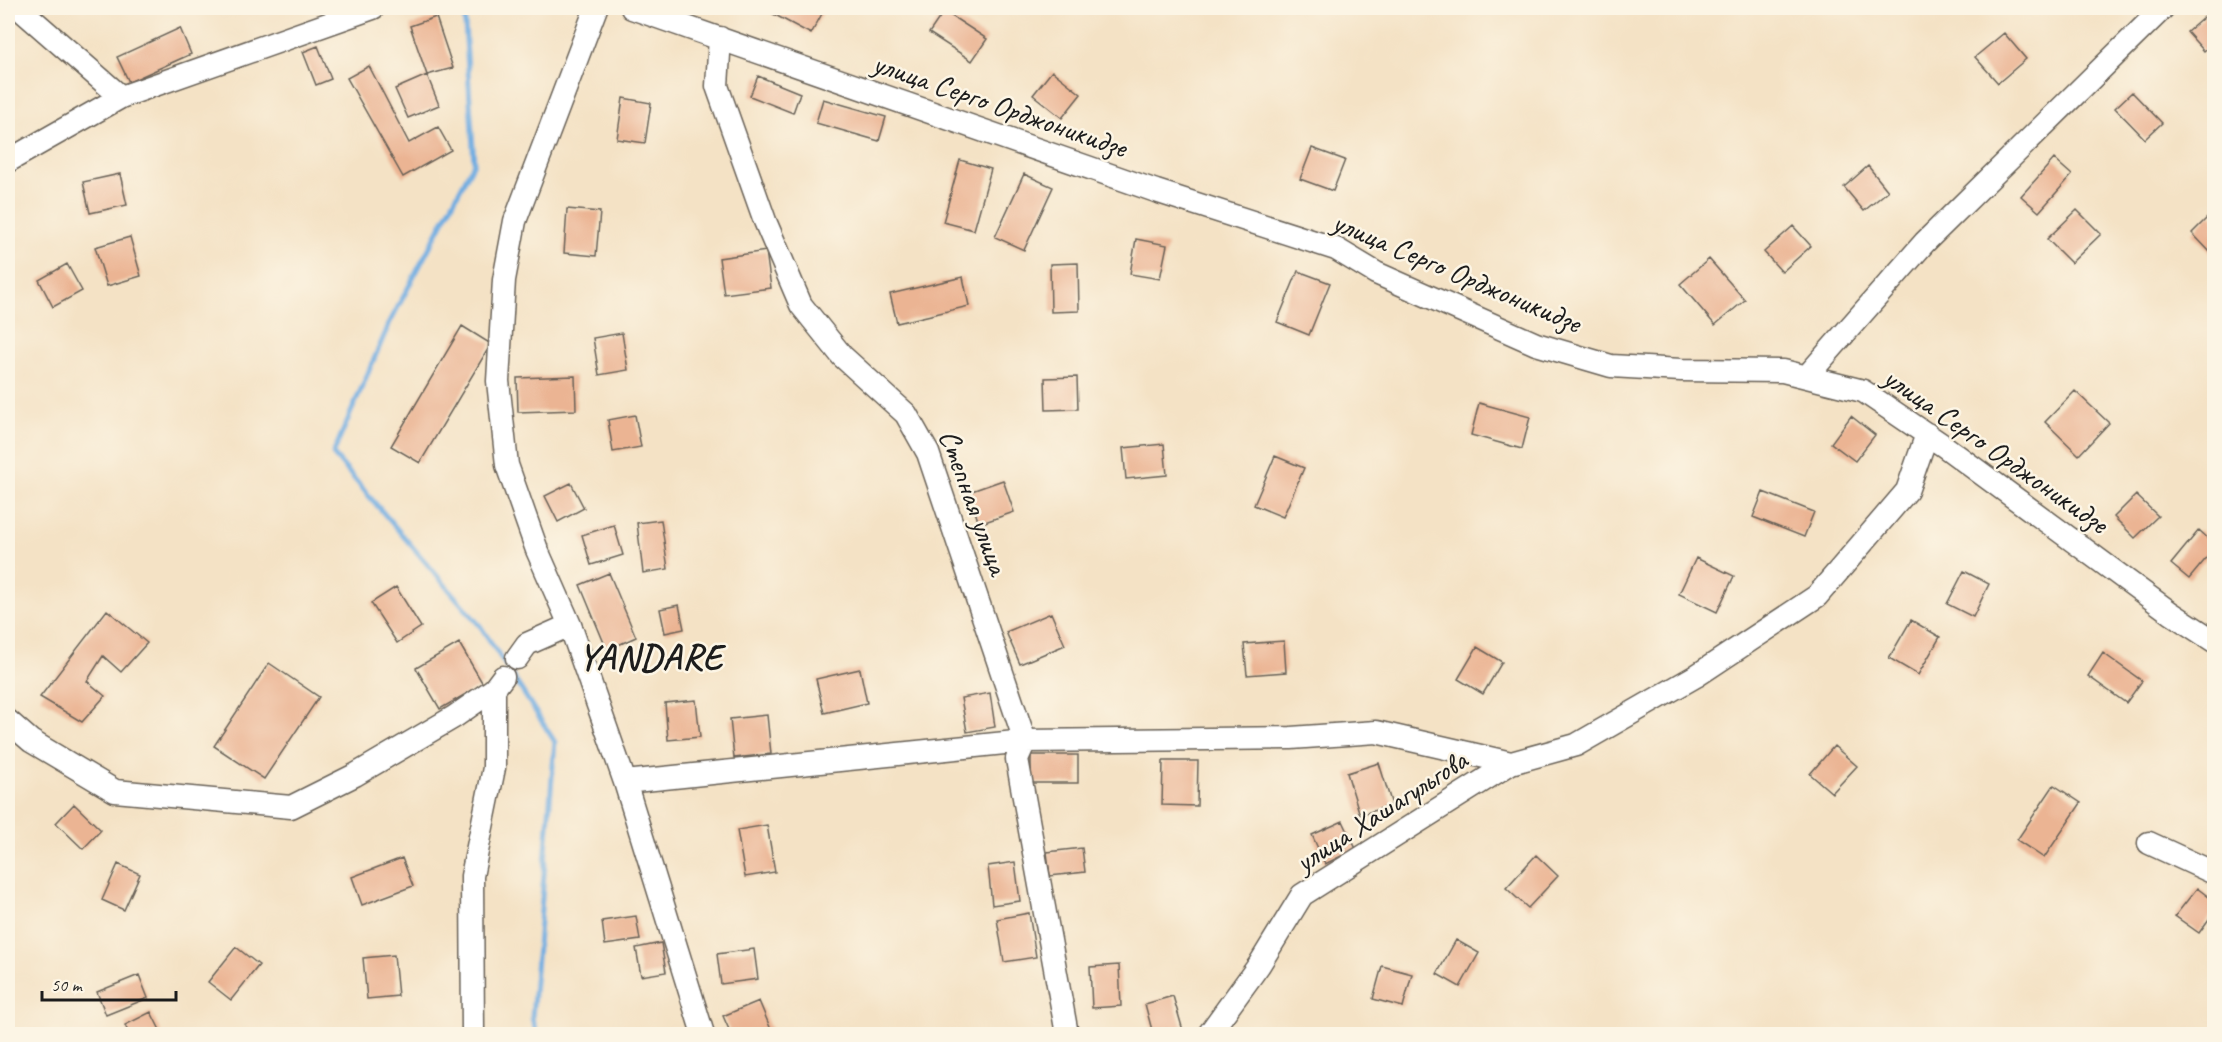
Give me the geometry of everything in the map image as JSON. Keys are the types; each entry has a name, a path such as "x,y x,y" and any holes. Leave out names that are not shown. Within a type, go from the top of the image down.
{"street":[{"path":"19,8 121,97"},
{"path":"8,160 121,97 373,8"},
{"path":"596,8 515,221 504,280 498,381 507,465 537,550 570,625 625,782 703,1035"},
{"name":"улица Серго Орджоникидзе","path":"632,8 1156,191 1336,249 1376,273 1536,344 1611,366 1681,370 1783,371 1808,375 1863,391 1927,434 2171,613 2214,641"},
{"path":"1808,375 1925,242 2163,8"},
{"name":"Степная улица","path":"720,38 717,86 765,221 796,295 801,305 842,356 906,414 928,453 1025,741"},
{"path":"625,782 1025,741 1291,738 1376,732 1511,763 1576,745 1696,676 1817,596 1907,491 1927,434"},
{"path":"517,658 527,644 570,625"},
{"path":"8,721 31,741 115,791 291,807 355,775 454,717 498,683 494,768 472,876 473,1035"},
{"path":"1025,741 1017,759 1067,1035"},
{"name":"улица Хашагульгова","path":"1209,1035 1259,965 1302,895 1511,763"},
{"path":"2149,843 2214,873"}],"building":[{"path":"762,8 819,8 824,10 811,34"},
{"path":"944,11 987,39 972,61 929,33"},
{"path":"2211,11 2214,15 2214,42 2204,51 2187,32"},
{"path":"436,17 453,68 427,75 410,26"},
{"path":"180,28 191,54 129,82 117,57"},
{"path":"2004,33 2026,59 1998,83 1975,57"},
{"path":"318,46 331,79 316,85 303,52"},
{"path":"369,66 409,143 438,127 451,150 403,177 347,78"},
{"path":"1052,71 1081,94 1062,118 1033,95"},
{"path":"427,75 439,105 408,118 395,89"},
{"path":"758,76 800,93 793,113 750,96"},
{"path":"2132,92 2162,123 2145,139 2115,108"},
{"path":"623,98 651,103 645,143 617,139"},
{"path":"823,99 886,117 879,141 816,123"},
{"path":"1312,148 1345,160 1333,191 1300,179"},
{"path":"2054,159 2072,175 2039,212 2021,196"},
{"path":"960,160 991,169 974,230 943,222"},
{"path":"1868,166 1888,191 1864,211 1844,187"},
{"path":"120,174 127,205 90,213 83,182"},
{"path":"1024,174 1053,187 1024,250 995,237"},
{"path":"567,209 600,212 596,256 564,253"},
{"path":"2077,210 2101,234 2071,263 2047,239"},
{"path":"2211,214 2214,217 2214,251 2212,254 2192,233"},
{"path":"1793,226 1811,246 1782,272 1764,252"},
{"path":"130,237 141,276 107,286 95,247"},
{"path":"1136,239 1167,245 1160,279 1130,274"},
{"path":"766,251 771,288 724,294 719,258"},
{"path":"1709,259 1745,300 1715,325 1680,284"},
{"path":"1078,263 1079,311 1051,312 1050,264"},
{"path":"67,264 82,291 53,307 39,280"},
{"path":"1298,271 1330,283 1309,335 1277,322"},
{"path":"963,277 969,306 897,323 890,294"},
{"path":"462,326 491,344 420,463 391,446"},
{"path":"622,333 628,370 599,375 593,338"},
{"path":"575,376 576,410 518,412 517,378"},
{"path":"1077,377 1078,409 1046,410 1045,378"},
{"path":"2075,391 2109,423 2079,455 2045,422"},
{"path":"1479,403 1530,417 1522,449 1471,435"},
{"path":"635,415 641,447 613,452 608,420"},
{"path":"1851,416 1875,435 1855,461 1831,443"},
{"path":"1164,444 1167,475 1126,479 1123,448"},
{"path":"1275,456 1304,468 1283,517 1254,505"},
{"path":"1003,480 1014,512 979,524 969,492"},
{"path":"571,483 584,508 558,522 545,496"},
{"path":"1763,492 1814,512 1804,537 1753,517"},
{"path":"2136,495 2158,516 2135,538 2114,517"},
{"path":"661,520 668,569 643,573 637,523"},
{"path":"614,525 623,555 591,565 582,535"},
{"path":"2199,530 2214,544 2214,549 2189,579 2171,564"},
{"path":"1696,558 1734,576 1717,612 1679,594"},
{"path":"1964,571 1989,584 1973,617 1947,604"},
{"path":"609,573 636,637 607,650 580,585"},
{"path":"396,587 421,627 397,643 371,603"},
{"path":"679,605 684,629 665,633 660,609"},
{"path":"107,610 147,643 121,672 103,656 87,681 105,696 82,722 40,697"},
{"path":"1051,613 1065,645 1020,664 1006,632"},
{"path":"1911,620 1940,637 1918,675 1889,658"},
{"path":"1284,641 1286,672 1247,675 1244,644"},
{"path":"459,643 483,684 440,709 416,668"},
{"path":"1477,647 1502,662 1483,694 1458,679"},
{"path":"2103,653 2142,681 2126,703 2088,676"},
{"path":"269,663 319,697 264,779 214,746"},
{"path":"860,669 867,703 824,713 816,679"},
{"path":"990,693 995,727 967,732 961,698"},
{"path":"696,700 700,737 668,740 665,703"},
{"path":"767,715 771,754 734,758 730,719"},
{"path":"1834,746 1857,766 1832,793 1810,774"},
{"path":"1031,755 1078,755 1078,783 1031,783"},
{"path":"1163,761 1198,761 1197,806 1162,805"},
{"path":"1379,763 1392,805 1360,815 1347,773"},
{"path":"2054,785 2081,803 2044,858 2017,840"},
{"path":"74,804 101,830 83,849 56,823"},
{"path":"1343,821 1356,849 1325,864 1312,835"},
{"path":"767,825 775,872 745,877 737,830"},
{"path":"1082,848 1085,872 1050,876 1047,852"},
{"path":"1536,855 1558,876 1528,908 1506,888"},
{"path":"402,858 413,886 362,905 352,877"},
{"path":"1015,862 1020,901 992,905 988,866"},
{"path":"118,864 140,874 124,910 102,900"},
{"path":"2197,888 2214,901 2214,912 2199,933 2175,916"},
{"path":"1029,913 1036,957 1004,962 997,919"},
{"path":"636,916 640,940 605,945 602,921"},
{"path":"1456,940 1479,953 1460,987 1437,974"},
{"path":"661,943 666,972 641,976 636,948"},
{"path":"236,947 259,965 231,1000 208,982"},
{"path":"754,949 758,979 721,984 717,954"},
{"path":"394,955 398,996 367,999 363,958"},
{"path":"1119,965 1121,1006 1092,1008 1090,967"},
{"path":"1382,966 1412,974 1403,1007 1373,999"},
{"path":"139,975 148,998 106,1015 97,992"},
{"path":"1173,996 1184,1034 1153,1034 1145,1004"},
{"path":"759,1001 772,1032 731,1034 723,1016"},
{"path":"151,1012 162,1034 129,1034 125,1025"}],"waterway":[{"path":"464,8 474,163 390,322 333,454 481,627 555,742 532,1018 537,1034"}],"district":[{"name":"YANDARE","path":"651,656"}]}
